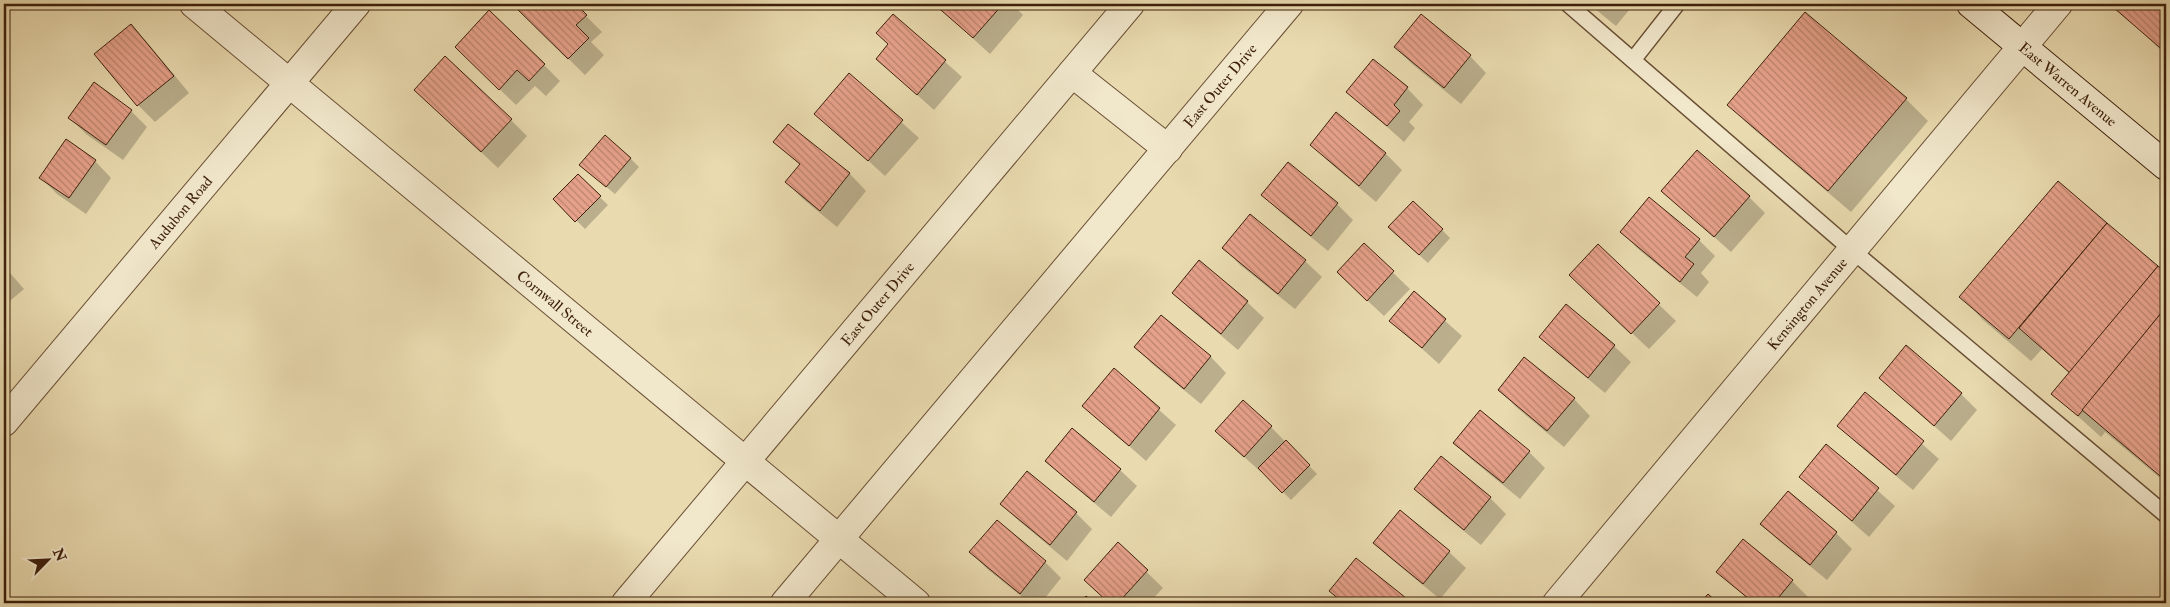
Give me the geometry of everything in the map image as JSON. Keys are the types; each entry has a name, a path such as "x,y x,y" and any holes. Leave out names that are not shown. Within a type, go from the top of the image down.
{"street":[{"name":"Cornwall Street","path":"194,4 916,603"},
{"name":"Audubon Road","path":"4,422 356,4"},
{"name":"East Outer Drive","path":"626,603 1130,4"},
{"name":"East Outer Drive","path":"785,603 1289,4"},
{"name":"East Warren Avenue","path":"1971,4 2166,166"},
{"name":"Kensington Avenue","path":"1557,603 2058,4"},
{"path":"1072,73 1168,149"}],"lane":[{"path":"1568,4 1853,251 2166,515"},
{"path":"1633,60 1678,4"}],"building":[{"path":"512,4 576,4 587,15 576,25 589,38 568,59"},
{"path":"934,4 1003,4 973,38"},
{"path":"2118,4 2166,4 2165,52 2114,8"},
{"path":"489,10 545,64 529,81 517,70 499,90 455,47"},
{"path":"1805,12 1907,98 1828,191 1727,105"},
{"path":"893,14 946,60 917,95 876,59 888,44 876,33"},
{"path":"1421,14 1471,55 1444,88 1394,47"},
{"path":"131,24 174,76 137,106 94,54"},
{"path":"445,56 512,119 481,152 414,90"},
{"path":"1373,59 1408,87 1394,105 1400,111 1387,126 1346,92"},
{"path":"849,73 903,120 868,161 814,114"},
{"path":"94,82 132,110 106,145 68,118"},
{"path":"1336,112 1386,153 1359,186 1310,145"},
{"path":"788,124 850,173 820,211 785,182 800,164 773,142"},
{"path":"605,135 631,158 606,187 579,165"},
{"path":"66,139 96,160 69,198 39,178"},
{"path":"1697,150 1750,196 1714,237 1661,191"},
{"path":"1288,162 1338,203 1311,236 1261,195"},
{"path":"578,174 601,196 575,222 553,199"},
{"path":"2058,181 2107,223 2009,339 1959,297"},
{"path":"1649,197 1700,239 1685,257 1694,264 1680,282 1620,232"},
{"path":"1413,201 1443,229 1419,255 1388,227"},
{"path":"1250,214 1306,260 1278,294 1222,248"},
{"path":"2107,223 2158,266 2070,373 2019,328"},
{"path":"1364,243 1394,271 1367,301 1337,272"},
{"path":"1598,244 1660,303 1631,334 1569,275"},
{"path":"1199,260 1248,301 1221,334 1172,293"},
{"path":"2158,266 2166,272 2166,307 2078,416 2051,394"},
{"path":"1414,291 1446,319 1422,348 1389,321"},
{"path":"1566,304 1615,345 1588,378 1539,337"},
{"path":"2166,307 2166,481 2082,410"},
{"path":"1161,315 1211,356 1184,389 1134,347"},
{"path":"1906,345 1962,393 1934,426 1879,378"},
{"path":"1524,357 1575,398 1547,431 1498,390"},
{"path":"1114,368 1160,408 1129,446 1082,406"},
{"path":"1865,392 1924,441 1896,475 1837,426"},
{"path":"1243,400 1272,426 1244,457 1215,431"},
{"path":"1480,410 1530,451 1503,483 1453,443"},
{"path":"1072,428 1121,469 1094,502 1045,461"},
{"path":"1286,440 1310,465 1282,493 1258,468"},
{"path":"1826,444 1879,488 1852,521 1799,477"},
{"path":"1441,456 1491,497 1464,530 1414,489"},
{"path":"1027,471 1077,512 1050,545 1000,504"},
{"path":"1788,491 1837,532 1810,565 1760,524"},
{"path":"1400,510 1450,551 1423,584 1373,543"},
{"path":"997,520 1046,561 1020,594 969,552"},
{"path":"1743,539 1793,580 1774,603 1754,603 1716,572"},
{"path":"1118,542 1148,570 1118,603 1109,603 1084,580"},
{"path":"1356,558 1406,598 1402,603 1344,603 1329,591"},
{"path":"1708,594 1718,603 1700,603"},
{"path":"1086,596 1095,603 1080,603"}]}
